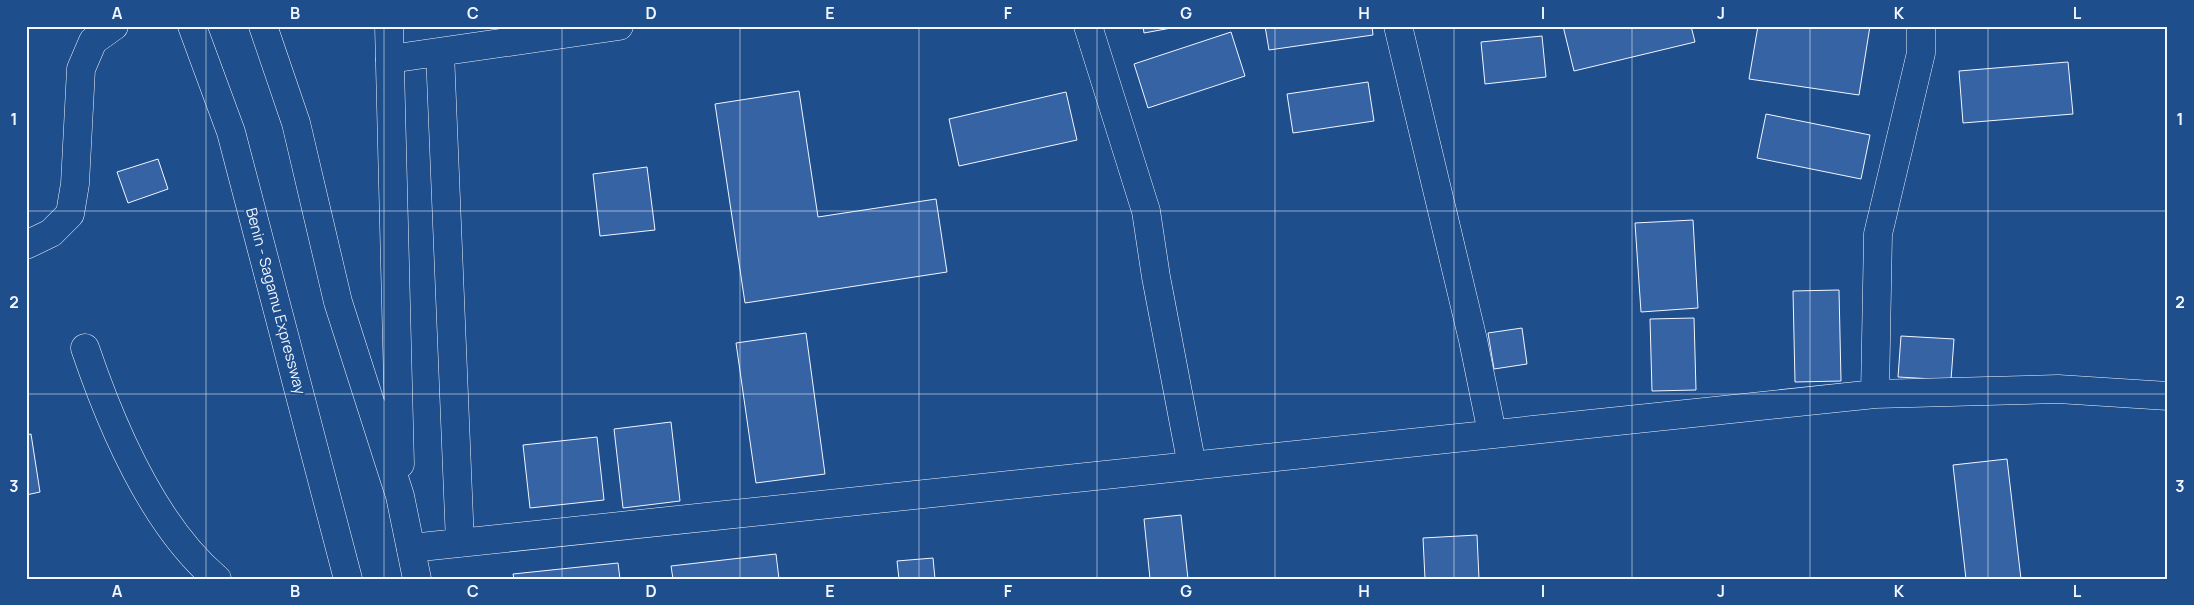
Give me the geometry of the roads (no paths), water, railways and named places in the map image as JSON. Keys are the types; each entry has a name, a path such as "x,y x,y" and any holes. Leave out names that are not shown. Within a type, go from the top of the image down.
{"main road":[{"path":"26,245 51,233 70,214 75,184 81,69 93,41 114,26"},
{"name":"Benin - Sagamu Expressway","path":"192,26 231,132 342,578"},
{"path":"263,26 296,123 338,302 400,496 417,579"},
{"path":"389,26 400,496"},
{"path":"390,59 619,26"},
{"path":"1088,26 1146,211 1156,277 1192,466"},
{"path":"1398,26 1473,340 1492,433"},
{"path":"1875,394 1878,234 1921,54 1922,26"},
{"path":"440,52 460,543"},
{"path":"85,348 102,399 130,461 191,555 217,579"},
{"path":"411,548 1875,394 2058,389 2168,396"}]}
